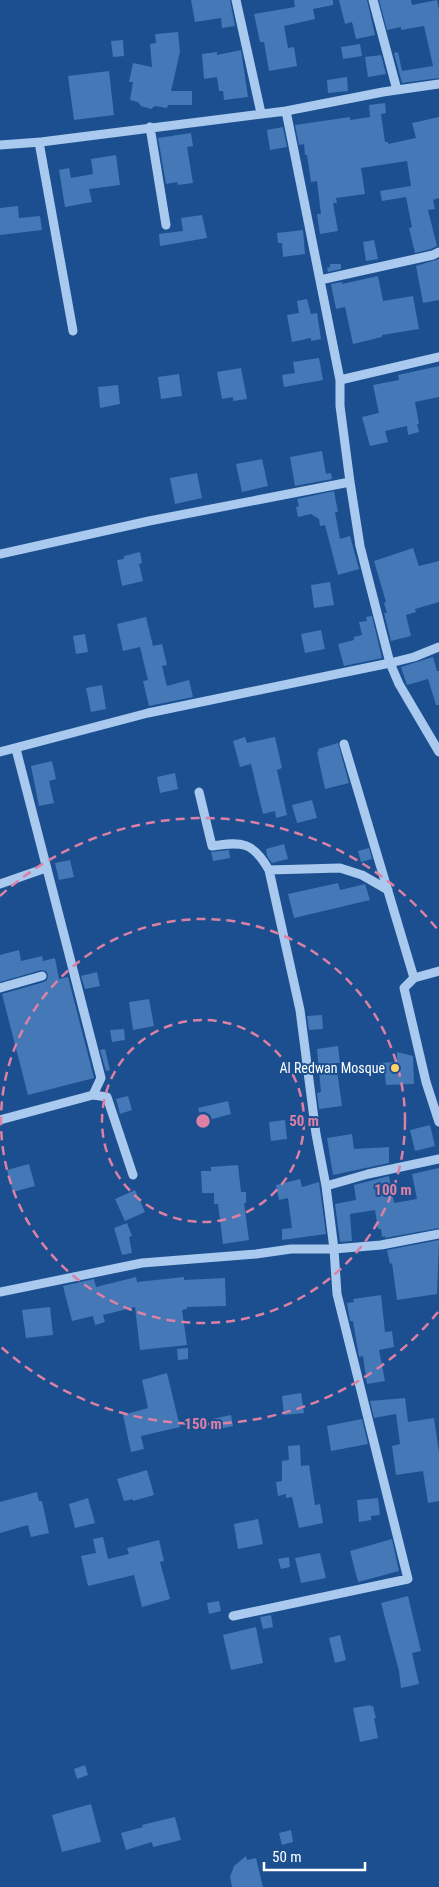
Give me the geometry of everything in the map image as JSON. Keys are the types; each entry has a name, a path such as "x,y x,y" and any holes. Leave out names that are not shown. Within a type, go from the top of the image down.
{"street":[{"path":"236,0 261,112"},
{"path":"373,0 397,90"},
{"path":"0,145 39,142 261,112 286,111 439,84"},
{"path":"286,111 340,380 340,406 360,546 390,663 399,684 439,752"},
{"path":"150,127 166,225"},
{"path":"39,142 73,332"},
{"path":"320,280 433,255 439,252"},
{"path":"340,380 439,357"},
{"path":"0,554 149,521 350,482"},
{"path":"0,752 148,714 390,663 414,657 439,647"},
{"path":"344,744 414,978"},
{"path":"16,749 100,1078 93,1095"},
{"path":"199,792 212,846 234,842 252,848 261,856 269,870 300,1010 316,1134 326,1186 334,1249 336,1294 408,1578 233,1616"},
{"path":"0,884 46,868"},
{"path":"269,870 340,868 362,875 388,890"},
{"path":"439,971 414,978 404,988 426,1082 439,1122"},
{"path":"0,988 42,976"},
{"path":"0,1120 93,1095 107,1097 133,1175"},
{"path":"326,1186 368,1174 439,1159"},
{"path":"0,1292 142,1263 256,1254 291,1249 334,1249 382,1245 439,1234"}],"building":[{"path":"191,0 230,0 235,26 222,28 221,18 195,22"},
{"path":"294,0 333,0 333,5 313,9 315,19 284,26 288,48 294,47 297,66 269,71 264,42 260,42 254,14 295,7"},
{"path":"339,0 367,0 375,35 356,39 352,22 345,24"},
{"path":"379,0 411,0 412,5 437,0 439,10 439,78 402,83 394,53 398,52 402,71 433,66 424,26 401,30 401,27 387,30"},
{"path":"178,32 180,52 171,91 192,91 192,105 168,105 167,108 155,106 151,109 130,100 133,82 129,82 133,63 152,67 150,44 156,43 155,34"},
{"path":"123,40 124,56 113,57 111,41"},
{"path":"360,44 362,56 343,59 341,47"},
{"path":"241,50 248,97 224,100 223,91 219,91 217,77 204,79 202,54 217,52 217,55"},
{"path":"381,55 386,74 368,77 365,57"},
{"path":"109,71 114,115 74,120 68,76"},
{"path":"347,77 348,91 328,93 327,80"},
{"path":"385,103 386,113 381,114 385,142 388,142 388,144 416,138 412,123 439,117 439,198 433,200 435,209 428,210 437,246 431,249 415,253 409,228 412,227 406,197 382,201 380,191 411,186 407,161 361,168 365,194 336,198 337,203 333,203 338,231 320,234 317,214 321,214 317,181 311,182 304,144 299,145 295,125 350,117 350,120 370,117 369,105"},
{"path":"283,127 287,147 270,150 267,130"},
{"path":"191,133 193,146 187,147 193,183 178,185 177,182 166,184 158,138"},
{"path":"116,155 120,185 89,189 92,202 65,207 59,170 69,168 71,178 93,174 91,159"},
{"path":"18,206 19,218 40,216 42,230 0,235 0,208"},
{"path":"202,215 207,238 160,246 159,234 183,231 181,218"},
{"path":"303,230 305,254 283,257 282,243 278,243 277,233"},
{"path":"374,240 378,259 366,261 363,242"},
{"path":"439,259 439,300 423,303 416,266"},
{"path":"330,264 341,264 341,269 328,272 327,268 330,267"},
{"path":"378,276 383,301 413,296 419,329 382,335 382,337 353,344 345,307 336,309 331,284 342,282 342,284"},
{"path":"307,299 311,314 317,313 321,339 311,341 311,338 292,342 287,315 299,313 297,301"},
{"path":"319,358 323,380 284,387 282,375 295,373 293,362"},
{"path":"439,366 439,397 415,402 419,432 408,435 407,426 385,431 388,442 370,446 362,417 379,413 373,385 399,380 398,375"},
{"path":"241,368 247,399 233,401 233,397 222,399 217,372"},
{"path":"179,374 182,396 161,399 158,377"},
{"path":"118,385 120,404 100,408 98,387"},
{"path":"322,451 326,474 331,473 332,479 295,486 290,457"},
{"path":"262,459 268,486 242,492 236,464"},
{"path":"197,473 202,498 175,504 170,478"},
{"path":"334,491 338,512 335,512 340,539 350,536 359,569 338,575 325,525 320,526 319,519 311,514 298,517 296,507 299,506 297,499"},
{"path":"413,548 419,566 439,561 439,602 415,609 416,612 406,615 411,636 391,641 384,613 387,613 384,603 386,602 374,561"},
{"path":"140,552 142,563 139,564 143,581 122,586 117,560"},
{"path":"330,582 334,605 314,608 311,585"},
{"path":"372,616 382,658 344,666 338,644 354,640 354,637 362,635 359,622 367,621 366,617"},
{"path":"146,617 153,646 162,644 167,665 162,666 167,686 189,680 193,697 149,706 143,681 148,680 140,647 123,651 117,624"},
{"path":"321,630 325,649 305,653 301,634"},
{"path":"85,634 88,652 76,654 73,636"},
{"path":"433,657 437,671 439,671 439,705 436,705 428,679 407,685 401,667"},
{"path":"102,685 106,709 91,712 86,688"},
{"path":"245,737 247,743 275,737 282,768 277,770 287,815 276,818 275,811 263,814 251,764 240,767 233,741"},
{"path":"338,743 349,783 325,789 317,752 319,751 318,749"},
{"path":"52,761 56,779 49,781 54,803 39,806 31,766"},
{"path":"175,773 178,789 160,793 157,777"},
{"path":"312,800 317,818 297,823 292,805"},
{"path":"284,844 288,859 272,863 267,856 266,849"},
{"path":"369,848 372,859 361,862 358,851"},
{"path":"229,850 230,858 213,861 211,852"},
{"path":"70,860 74,877 59,880 55,863"},
{"path":"338,883 340,890 365,884 370,900 294,918 288,894"},
{"path":"19,950 21,961 42,956 43,961 55,958 59,979 68,977 94,1078 28,1095 2,994 44,982 47,980 48,975 46,971 41,970 0,982 0,955"},
{"path":"97,972 100,986 85,989 81,976"},
{"path":"149,999 154,1026 133,1030 129,1002"},
{"path":"322,1015 323,1029 309,1030 307,1016"},
{"path":"124,1029 125,1040 112,1042 110,1030"},
{"path":"338,1046 340,1063 336,1063 342,1106 319,1109 317,1093 321,1092 317,1049"},
{"path":"105,1049 110,1070 106,1071 100,1050"},
{"path":"397,1052 413,1056 414,1084 386,1085 385,1074 377,1075 377,1063 397,1062"},
{"path":"128,1096 132,1110 120,1114 116,1099"},
{"path":"228,1101 231,1114 202,1122 198,1108"},
{"path":"285,1120 287,1139 271,1141 269,1122"},
{"path":"430,1125 435,1146 415,1151 410,1130"},
{"path":"352,1134 354,1149 389,1147 389,1163 333,1175 327,1138"},
{"path":"29,1164 35,1186 13,1192 7,1170"},
{"path":"238,1165 241,1192 246,1192 246,1203 244,1203 249,1240 223,1244 218,1204 214,1204 214,1193 202,1193 201,1171 211,1171 211,1167"},
{"path":"439,1168 439,1228 385,1238 385,1236 382,1237 381,1229 378,1229 375,1210 350,1214 352,1241 340,1242 335,1204 356,1200 354,1185 389,1176 394,1203 417,1199 412,1174"},
{"path":"300,1179 302,1187 319,1182 326,1234 282,1240 282,1229 292,1228 288,1198 279,1200 276,1185"},
{"path":"135,1190 145,1212 125,1221 115,1199"},
{"path":"127,1223 132,1236 129,1237 132,1253 122,1255 114,1228"},
{"path":"439,1240 437,1294 397,1300 392,1263 390,1264 387,1250"},
{"path":"136,1277 137,1282 184,1277 184,1280 225,1278 226,1306 187,1307 187,1309 182,1310 187,1345 140,1350 135,1307 103,1315 105,1322 95,1325 93,1316 72,1321 63,1286 94,1279 96,1287"},
{"path":"381,1295 385,1332 392,1331 394,1347 379,1350 385,1381 367,1384 363,1356 359,1357 353,1321 350,1321 347,1303 354,1302 353,1299"},
{"path":"50,1307 53,1335 26,1338 22,1310"},
{"path":"188,1348 188,1359 178,1360 177,1349"},
{"path":"167,1373 180,1427 141,1436 144,1449 131,1452 123,1415 148,1408 142,1380"},
{"path":"301,1393 304,1413 284,1415 282,1396"},
{"path":"405,1398 408,1422 434,1418 439,1453 439,1501 428,1503 423,1471 396,1475 392,1446 400,1444 396,1414 374,1418 370,1401"},
{"path":"231,1415 233,1426 214,1430 212,1419"},
{"path":"362,1419 368,1444 331,1451 327,1426"},
{"path":"300,1445 301,1466 309,1465 315,1505 320,1504 323,1523 299,1528 292,1497 286,1498 286,1494 278,1496 276,1482 282,1481 282,1461 289,1460 288,1446"},
{"path":"147,1470 154,1495 133,1501 133,1499 124,1501 117,1479"},
{"path":"37,1492 39,1501 42,1501 49,1533 31,1537 28,1525 0,1533 0,1502"},
{"path":"88,1498 95,1523 75,1528 69,1504"},
{"path":"378,1498 380,1515 371,1516 371,1520 359,1522 357,1500"},
{"path":"258,1519 263,1544 238,1549 234,1524"},
{"path":"103,1537 108,1559 129,1554 127,1548 159,1540 164,1561 160,1562 170,1599 142,1607 134,1575 88,1586 81,1556 96,1553 93,1539"},
{"path":"392,1539 399,1571 358,1582 350,1551"},
{"path":"320,1553 326,1578 301,1583 295,1558"},
{"path":"289,1557 290,1567 281,1569 278,1559"},
{"path":"408,1596 421,1651 412,1653 419,1684 401,1688 399,1671 381,1603"},
{"path":"219,1601 221,1611 209,1614 207,1603"},
{"path":"271,1615 273,1627 263,1629 260,1617"},
{"path":"256,1627 263,1663 231,1670 223,1635"},
{"path":"340,1635 346,1660 335,1663 329,1638"},
{"path":"371,1705 371,1707 373,1706 376,1718 374,1718 378,1738 360,1742 353,1708"},
{"path":"85,1765 88,1775 77,1779 74,1769"},
{"path":"91,1804 101,1842 62,1852 52,1815"},
{"path":"175,1817 181,1840 153,1847 152,1842 126,1850 121,1833 143,1827 142,1825"},
{"path":"291,1830 293,1842 282,1845 279,1833"},
{"path":"246,1856 247,1860 256,1858 263,1887 232,1887 230,1877 234,1866"}],"place":[{"name":"Al Redwan Mosque","path":"395,1068"}]}
